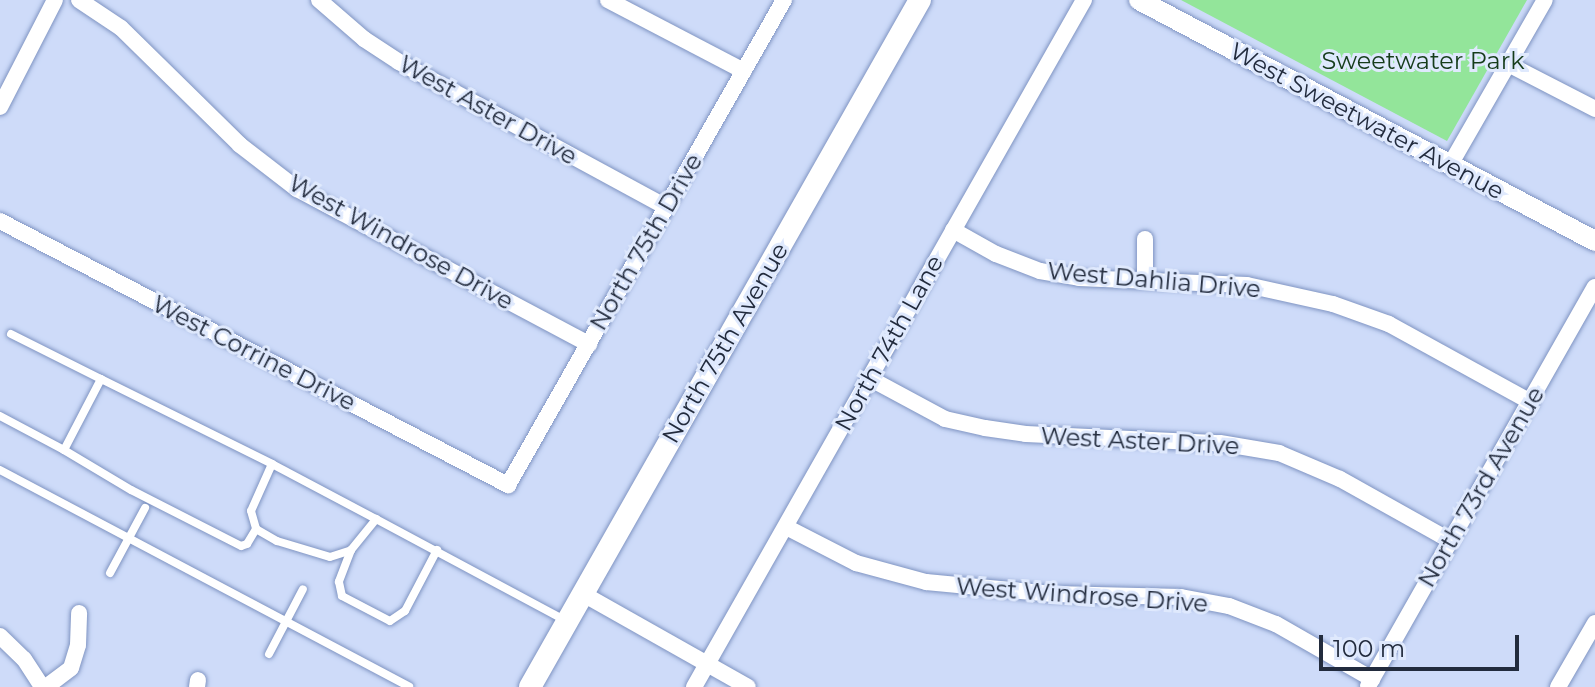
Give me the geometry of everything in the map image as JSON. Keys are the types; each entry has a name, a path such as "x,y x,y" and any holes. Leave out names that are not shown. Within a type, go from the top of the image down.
{"main road":[{"name":"North 75th Avenue","path":"530,687 920,0"}],"street":[{"path":"0,107 55,0"},
{"name":"West Windrose Drive","path":"79,0 121,28 240,145 297,189 589,344"},
{"name":"West Aster Drive","path":"319,0 364,39 399,62 666,207"},
{"path":"608,0 744,71"},
{"name":"North 75th Drive","path":"508,485 784,0"},
{"name":"North 74th Lane","path":"694,687 1084,0"},
{"name":"West Sweetwater Avenue","path":"1139,0 1595,241"},
{"path":"1450,165 1545,0"},
{"path":"1508,64 1595,109"},
{"name":"West Corrine Drive","path":"0,221 508,485"},
{"name":"West Dahlia Drive","path":"953,230 996,254 1040,271 1079,278 1145,278 1247,285 1333,304 1389,324 1531,402"},
{"path":"1145,239 1145,278"},
{"name":"North 73rd Avenue","path":"1370,683 1595,287"},
{"name":"West Aster Drive","path":"869,378 945,419 985,428 1026,434 1220,443 1279,453 1340,479 1449,540"},
{"name":"West Windrose Drive","path":"786,527 856,563 926,582 1052,594 1181,597 1229,606 1276,624 1370,683"},
{"path":"583,594 748,687"},
{"path":"0,636 24,659 44,687 71,668 78,645 79,613"},
{"path":"1558,687 1595,623"}],"lane":[{"path":"11,334 272,464 567,621"},
{"path":"64,450 101,379"},
{"path":"0,416 131,490 241,546 247,544 256,529"},
{"path":"272,464 251,511 256,529 277,541 322,556 330,557 351,550"},
{"path":"0,470 409,687"},
{"path":"110,573 145,508"},
{"path":"376,519 351,550 339,582 342,596 390,621 405,611 437,550"},
{"path":"269,654 303,589"}],"green space":[{"name":"Sweetwater Park","path":"1181,0 1527,0 1447,141"}]}
